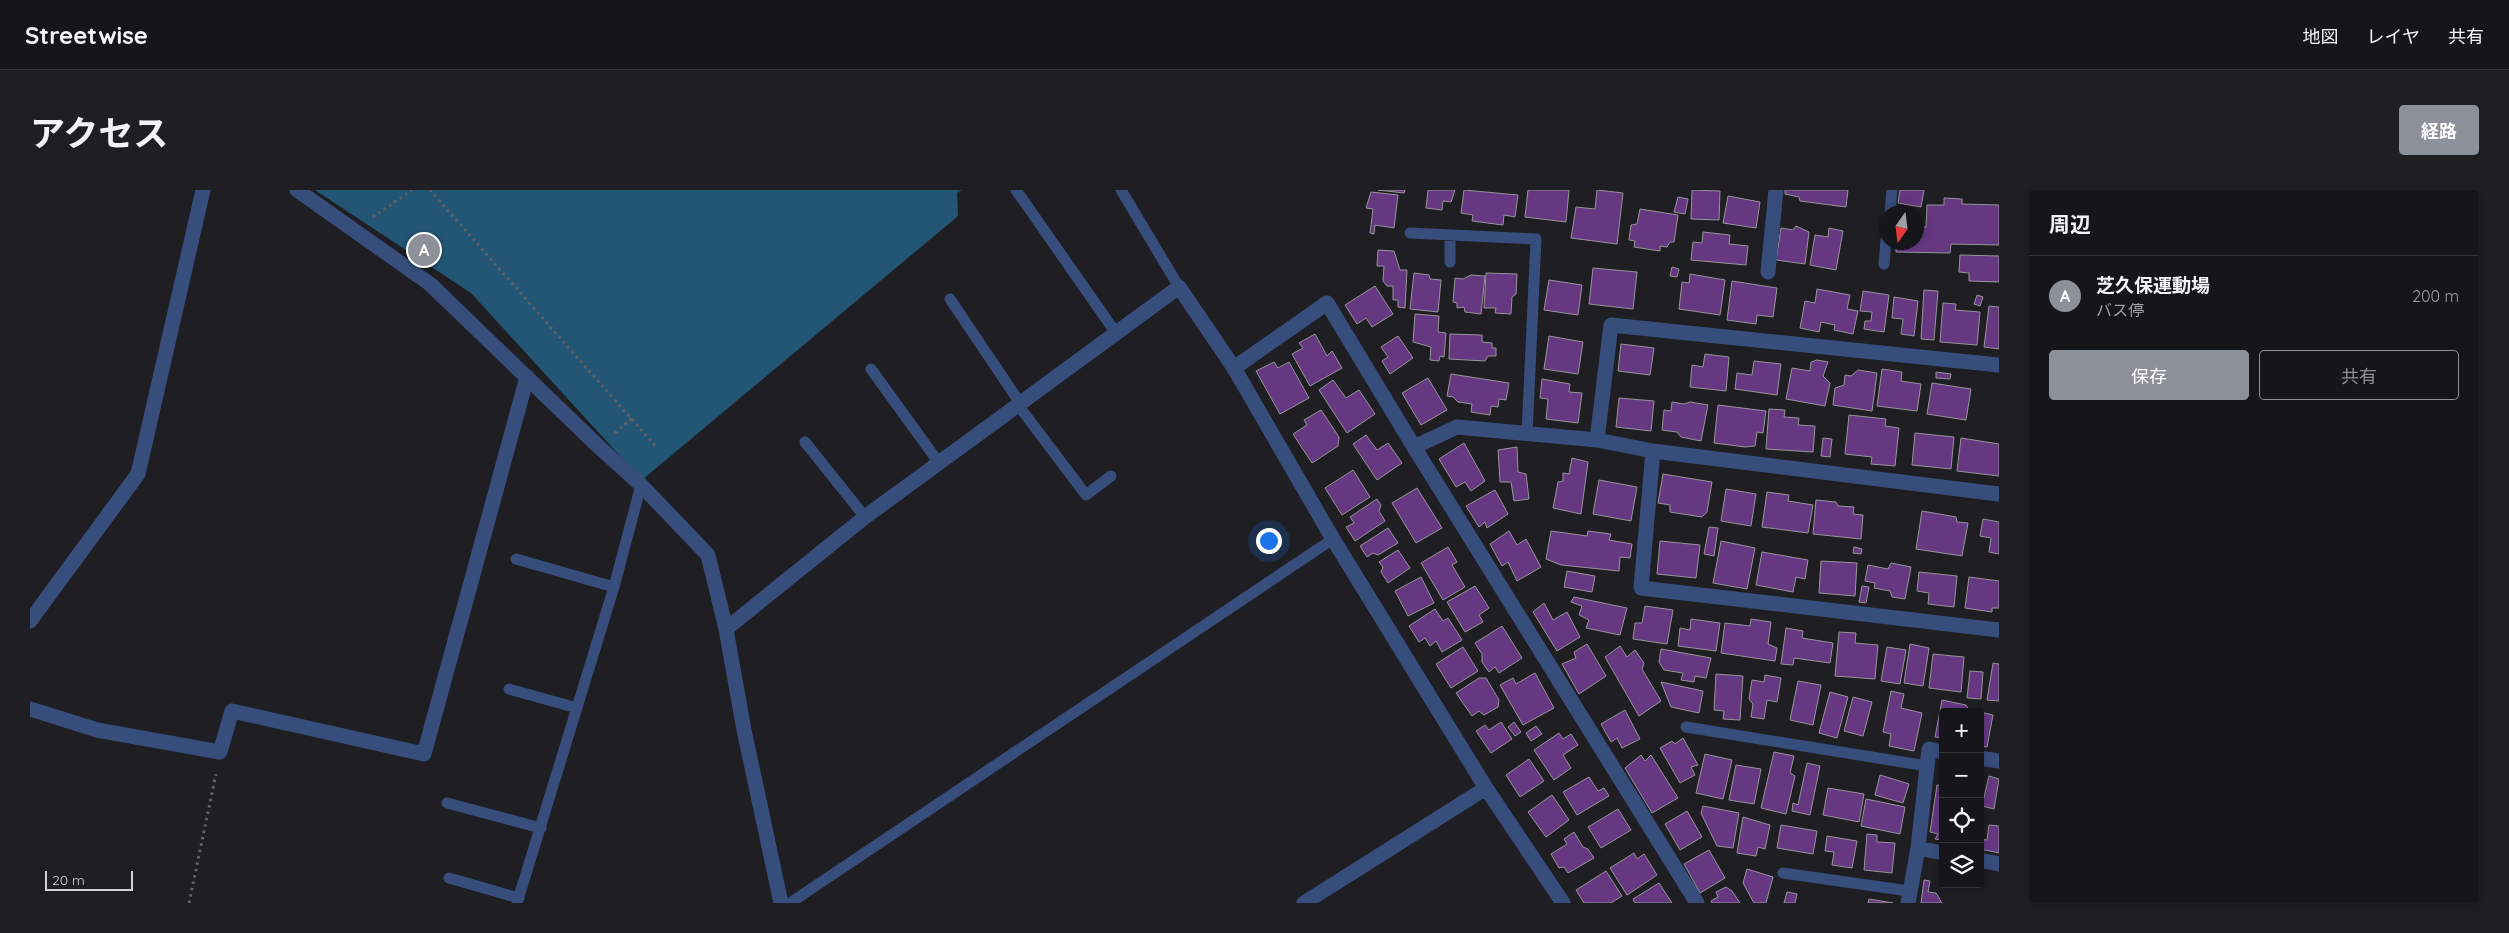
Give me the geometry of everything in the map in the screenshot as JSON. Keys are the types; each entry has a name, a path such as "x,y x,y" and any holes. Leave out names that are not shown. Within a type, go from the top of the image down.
{"street":[{"path":"30,621 138,474 203,190"},
{"path":"297,190 430,284 641,485 708,555 726,629 744,730 781,903"},
{"path":"1768,272 1776,190"},
{"path":"726,629 865,517 1179,287 1234,368 1333,539 1486,788 1563,903"},
{"path":"1234,368 1327,303 1414,447 1697,903"},
{"path":"1597,440 1611,326 1999,365"},
{"path":"30,710 97,730 220,752 232,711 424,754 527,377"},
{"path":"1414,447 1457,426 1597,440 1653,451 1999,494"},
{"path":"1653,451 1641,588 1999,630"},
{"path":"1909,897 1918,848 1929,750 1939,751"},
{"path":"1984,759 1999,761"},
{"path":"1304,903 1486,788"},
{"path":"1918,848 1939,852"},
{"path":"1984,861 1999,864"}],"lane":[{"path":"1016,190 1116,333"},
{"path":"1121,190 1179,287"},
{"path":"1891,205 1892,190"},
{"path":"1410,233 1536,240 1527,434"},
{"path":"1450,235 1450,262"},
{"path":"1884,264 1885,250"},
{"path":"950,299 1019,404 1086,495 1111,476"},
{"path":"870,369 939,462"},
{"path":"805,442 865,517"},
{"path":"449,878 518,901 614,587 641,485"},
{"path":"790,903 1333,539"},
{"path":"516,559 614,587"},
{"path":"509,690 577,708"},
{"path":"1686,727 1927,766"},
{"path":"447,802 541,828"},
{"path":"1783,872 1909,897"}],"path":[{"path":"354,230 412,190"},
{"path":"430,190 657,448"},
{"path":"189,903 220,752"}],"water":[{"path":"315,190 962,190 957,193 958,216 642,480 471,293"}],"building":[{"path":"1378,190 1405,190 1404,193"},
{"path":"1428,190 1455,190 1451,202 1443,201 1442,210 1426,208"},
{"path":"1464,190 1518,195 1515,217 1504,215 1503,225 1472,221 1473,215 1461,213"},
{"path":"1528,190 1569,190 1566,222 1525,217"},
{"path":"1597,190 1623,193 1617,244 1571,238 1576,207 1595,209"},
{"path":"1692,190 1720,191 1719,220 1691,219"},
{"path":"1785,190 1848,190 1846,207 1800,201 1799,197 1785,194"},
{"path":"1900,190 1924,190 1921,205 1898,203"},
{"path":"1371,192 1398,195 1394,228 1375,225 1374,234 1370,233 1373,209 1366,208"},
{"path":"1728,196 1760,202 1756,228 1723,223"},
{"path":"1678,197 1688,199 1685,214 1674,212"},
{"path":"1944,198 1962,199 1962,204 1999,205 1999,245 1951,244 1950,253 1896,252 1896,250 1924,250 1924,227 1926,227 1927,205 1944,205"},
{"path":"1640,209 1678,215 1674,242 1670,242 1667,247 1660,246 1660,251 1634,247 1635,241 1629,240 1631,225 1637,224"},
{"path":"1796,226 1809,232 1805,264 1776,260 1781,228 1793,230"},
{"path":"1829,228 1843,231 1836,270 1810,265 1815,235 1828,237"},
{"path":"1703,232 1730,235 1729,244 1748,246 1746,265 1691,260 1693,242 1702,243"},
{"path":"1378,250 1394,251 1400,270 1407,270 1405,308 1398,307 1398,300 1393,300 1393,286 1387,286 1383,281 1384,266 1377,266"},
{"path":"1960,255 1999,256 1999,282 1969,281 1969,273 1959,272"},
{"path":"1672,267 1679,269 1677,277 1670,276"},
{"path":"1593,268 1637,272 1633,309 1589,304"},
{"path":"1414,273 1429,275 1430,279 1441,280 1438,312 1410,309"},
{"path":"1486,273 1517,274 1516,294 1512,297 1511,314 1495,313 1496,308 1484,308"},
{"path":"1690,274 1725,280 1720,315 1679,309 1682,282 1689,283"},
{"path":"1471,275 1485,276 1481,314 1465,312 1464,307 1457,308 1457,303 1453,302 1455,278 1463,279"},
{"path":"1549,280 1582,285 1578,315 1544,310"},
{"path":"1732,281 1777,288 1773,317 1757,315 1756,324 1727,320"},
{"path":"1375,286 1393,314 1372,327 1366,318 1357,324 1345,305"},
{"path":"1817,289 1850,295 1847,309 1858,311 1853,334 1834,330 1835,325 1821,322 1819,332 1800,328 1805,301 1815,303"},
{"path":"1924,290 1938,291 1934,340 1921,339"},
{"path":"1863,291 1889,295 1884,332 1864,329 1865,321 1871,321 1872,312 1860,311"},
{"path":"1977,295 1983,297 1980,306 1974,304"},
{"path":"1894,297 1918,301 1914,336 1901,334 1903,319 1892,318"},
{"path":"1943,303 1956,304 1955,310 1980,312 1977,345 1940,342"},
{"path":"1989,306 1999,307 1999,349 1984,347"},
{"path":"1415,314 1439,316 1438,332 1446,333 1444,357 1440,356 1439,361 1430,360 1431,347 1413,342"},
{"path":"1315,334 1327,356 1332,351 1342,368 1310,386 1292,354 1303,348 1299,343"},
{"path":"1450,334 1482,335 1482,342 1492,343 1492,348 1496,348 1496,356 1488,356 1485,361 1449,359"},
{"path":"1398,336 1413,358 1390,374 1382,361 1388,357 1381,347"},
{"path":"1549,336 1583,342 1578,374 1544,369"},
{"path":"1621,344 1654,348 1650,375 1618,371"},
{"path":"1705,354 1729,357 1726,391 1690,387 1692,365 1703,367"},
{"path":"1817,360 1828,362 1823,376 1830,383 1825,406 1786,399 1792,368 1810,371 1811,362"},
{"path":"1754,361 1781,364 1777,395 1735,389 1737,373 1752,375"},
{"path":"1274,362 1278,368 1289,362 1309,398 1280,414 1256,371"},
{"path":"1882,369 1902,372 1901,381 1921,384 1917,411 1877,406"},
{"path":"1858,370 1877,373 1872,411 1833,405 1835,388 1844,385 1845,375 1851,376"},
{"path":"1936,372 1951,374 1950,379 1936,378"},
{"path":"1451,374 1509,383 1506,400 1499,399 1498,407 1491,406 1490,415 1471,412 1472,404 1458,402 1453,397 1447,396"},
{"path":"1428,378 1447,410 1421,425 1402,393"},
{"path":"1542,379 1570,384 1569,392 1582,393 1578,423 1546,419 1548,399 1540,398"},
{"path":"1333,380 1346,398 1359,390 1375,414 1347,433 1319,390"},
{"path":"1932,383 1971,389 1966,420 1927,414"},
{"path":"1619,398 1654,401 1651,431 1616,427"},
{"path":"1672,402 1708,405 1701,441 1681,437 1677,432 1662,430 1664,410 1671,411"},
{"path":"1718,405 1766,411 1763,433 1757,432 1755,446 1745,447 1714,443"},
{"path":"1769,409 1785,410 1784,417 1799,418 1798,425 1815,426 1813,452 1766,449"},
{"path":"1321,410 1339,437 1338,446 1312,463 1293,434 1307,425 1304,420"},
{"path":"1849,415 1886,419 1885,426 1899,428 1895,466 1871,464 1872,457 1845,454"},
{"path":"1915,433 1954,437 1951,469 1912,465"},
{"path":"1366,435 1377,450 1388,443 1402,463 1377,480 1353,444"},
{"path":"1823,438 1832,439 1830,457 1821,456"},
{"path":"1961,438 1999,444 1999,476 1957,471"},
{"path":"1464,443 1485,481 1471,491 1465,482 1456,487 1439,459"},
{"path":"1517,447 1518,472 1526,474 1529,499 1514,501 1511,482 1500,482 1498,450"},
{"path":"1572,458 1588,462 1581,514 1553,508 1558,482 1563,481 1563,473 1569,474"},
{"path":"1353,470 1370,497 1342,515 1325,488"},
{"path":"1663,474 1712,482 1707,512 1702,517 1670,512 1670,505 1658,503"},
{"path":"1599,480 1637,487 1631,521 1593,514"},
{"path":"1417,488 1442,528 1416,543 1392,503"},
{"path":"1726,489 1756,494 1751,526 1721,521"},
{"path":"1495,490 1508,514 1487,528 1485,522 1479,527 1466,506"},
{"path":"1767,492 1789,495 1788,501 1813,505 1808,533 1762,527"},
{"path":"1377,499 1381,505 1379,511 1385,521 1355,541 1346,527 1354,523 1350,517"},
{"path":"1816,500 1836,502 1838,506 1854,507 1853,514 1863,515 1861,539 1813,534"},
{"path":"1922,511 1956,517 1957,522 1968,523 1962,556 1916,549"},
{"path":"1983,519 1999,522 1999,554 1989,552 1991,538 1980,536"},
{"path":"1709,527 1718,528 1714,556 1704,554"},
{"path":"1388,528 1398,543 1378,555 1373,553 1367,557 1360,546"},
{"path":"1509,531 1517,545 1526,539 1541,567 1517,581 1508,562 1502,566 1490,544"},
{"path":"1551,531 1587,536 1588,531 1611,534 1609,540 1632,544 1630,558 1620,557 1619,571 1561,565 1546,559"},
{"path":"1660,541 1700,545 1696,578 1657,574"},
{"path":"1721,541 1755,548 1747,589 1713,583"},
{"path":"1448,547 1457,562 1452,565 1465,587 1443,600 1421,563"},
{"path":"1854,547 1862,549 1861,554 1853,553"},
{"path":"1398,550 1410,568 1388,583 1381,572 1383,567 1379,562"},
{"path":"1762,552 1808,560 1805,579 1796,577 1793,592 1756,585"},
{"path":"1821,561 1857,563 1855,596 1819,593"},
{"path":"1891,563 1911,567 1905,599 1892,597 1890,591 1874,588 1875,583 1865,581 1868,565 1888,569"},
{"path":"1567,571 1595,576 1592,592 1564,587"},
{"path":"1919,572 1957,576 1954,607 1928,604 1929,593 1917,591"},
{"path":"1421,577 1434,603 1408,616 1395,591"},
{"path":"1969,577 1999,581 1999,608 1992,608 1992,612 1965,608"},
{"path":"1475,586 1489,608 1479,615 1483,622 1465,632 1447,602"},
{"path":"1862,586 1869,587 1866,603 1859,602"},
{"path":"1574,597 1627,608 1620,635 1586,628 1589,620 1579,615 1582,606 1571,602"},
{"path":"1544,603 1553,620 1567,612 1580,637 1557,651 1533,612"},
{"path":"1645,606 1673,610 1667,644 1633,639 1635,623 1642,623"},
{"path":"1435,609 1443,621 1448,618 1462,640 1442,652 1436,641 1430,646 1425,638 1419,642 1409,626"},
{"path":"1691,619 1720,623 1716,651 1678,646 1680,628 1690,630"},
{"path":"1751,619 1771,622 1768,644 1777,648 1775,661 1721,653 1725,623 1750,626"},
{"path":"1502,626 1522,658 1499,673 1495,667 1489,672 1482,662 1482,654 1475,643"},
{"path":"1786,628 1803,631 1802,638 1833,643 1830,663 1794,658 1793,665 1781,664"},
{"path":"1839,632 1856,633 1855,643 1878,645 1875,679 1835,676"},
{"path":"1587,644 1606,676 1579,694 1562,664 1576,658 1574,652"},
{"path":"1910,644 1929,648 1923,686 1904,683"},
{"path":"1620,646 1627,657 1635,650 1644,663 1642,669 1661,701 1639,716 1605,657"},
{"path":"1463,647 1478,671 1451,688 1436,664"},
{"path":"1887,647 1906,650 1900,684 1881,681"},
{"path":"1661,649 1711,658 1706,678 1695,676 1694,682 1681,680 1683,673 1664,670 1659,662"},
{"path":"1933,654 1964,657 1961,692 1929,688"},
{"path":"1993,663 1999,664 1999,701 1987,700"},
{"path":"1970,671 1983,672 1981,699 1967,698"},
{"path":"1535,673 1554,708 1523,725 1500,685 1513,678 1516,684"},
{"path":"1716,674 1743,676 1740,720 1723,719 1724,711 1714,710"},
{"path":"1765,675 1781,678 1777,702 1767,700 1764,719 1751,717 1753,704 1749,699 1752,680 1764,682"},
{"path":"1479,678 1486,678 1499,700 1498,707 1484,715 1479,711 1472,716 1456,693"},
{"path":"1798,681 1821,685 1813,725 1790,720"},
{"path":"1661,682 1703,691 1699,713 1671,707"},
{"path":"1891,691 1904,694 1901,708 1922,713 1914,751 1889,746 1891,734 1883,732"},
{"path":"1830,692 1848,697 1837,738 1819,733"},
{"path":"1853,697 1872,702 1863,736 1844,731"},
{"path":"1942,700 1966,705 1968,708 1940,708"},
{"path":"1625,710 1640,739 1622,748 1617,738 1611,742 1601,724"},
{"path":"1984,713 1993,715 1987,747 1984,747"},
{"path":"1939,716 1939,738 1935,737"},
{"path":"1501,722 1512,739 1491,753 1476,731 1485,725 1489,730"},
{"path":"1514,722 1521,732 1515,736 1508,727"},
{"path":"1536,726 1542,734 1531,741 1526,733"},
{"path":"1559,733 1563,739 1571,734 1578,745 1563,755 1571,768 1554,780 1534,750"},
{"path":"1683,738 1698,765 1691,767 1695,775 1680,783 1660,748 1672,741 1675,744"},
{"path":"1774,752 1794,756 1790,773 1795,776 1786,814 1761,808"},
{"path":"1705,754 1732,760 1723,799 1696,793"},
{"path":"1641,755 1645,761 1651,755 1678,798 1652,813 1625,768"},
{"path":"1529,759 1544,781 1520,797 1506,775"},
{"path":"1807,763 1820,766 1810,815 1792,811 1793,803 1798,805"},
{"path":"1736,765 1761,769 1754,804 1729,800"},
{"path":"1880,775 1909,784 1903,803 1875,795"},
{"path":"1989,776 1999,779 1994,809 1984,806"},
{"path":"1589,777 1598,791 1604,788 1609,796 1577,815 1563,792"},
{"path":"1937,785 1939,785 1939,840 1935,839 1938,834 1930,832"},
{"path":"1828,788 1864,794 1859,822 1823,815"},
{"path":"1552,795 1569,820 1546,837 1528,812"},
{"path":"1866,799 1905,807 1900,834 1861,826"},
{"path":"1703,806 1739,813 1733,848 1717,846 1701,813"},
{"path":"1618,809 1631,830 1601,848 1588,827"},
{"path":"1687,811 1702,837 1680,850 1665,824"},
{"path":"1743,817 1770,825 1765,849 1758,847 1756,856 1737,853"},
{"path":"1781,825 1817,831 1813,854 1777,848"},
{"path":"1989,825 1999,826 1999,853 1984,850 1984,840 1987,840"},
{"path":"1574,832 1583,847 1588,849 1594,858 1568,873 1564,867 1559,868 1551,854 1567,844 1564,839"},
{"path":"1867,834 1877,835 1877,842 1895,843 1892,873 1864,870"},
{"path":"1827,836 1857,841 1852,868 1832,865 1834,852 1825,851"},
{"path":"1709,850 1725,878 1700,893 1684,864"},
{"path":"1634,853 1637,859 1644,854 1657,875 1627,895 1610,868"},
{"path":"1747,869 1773,877 1766,903 1754,903 1743,883"},
{"path":"1606,871 1622,896 1611,903 1584,903 1576,890"},
{"path":"1924,880 1930,881 1928,892 1936,893 1942,903 1921,903"},
{"path":"1659,883 1672,903 1635,903 1633,899"},
{"path":"1726,887 1732,891 1740,903 1712,903 1711,901 1718,897 1716,892"},
{"path":"1787,892 1797,894 1795,903 1784,903"},
{"path":"1869,899 1893,903 1868,903"}],"place":[{"name":"芝久保運動場","path":"424,250"}]}
